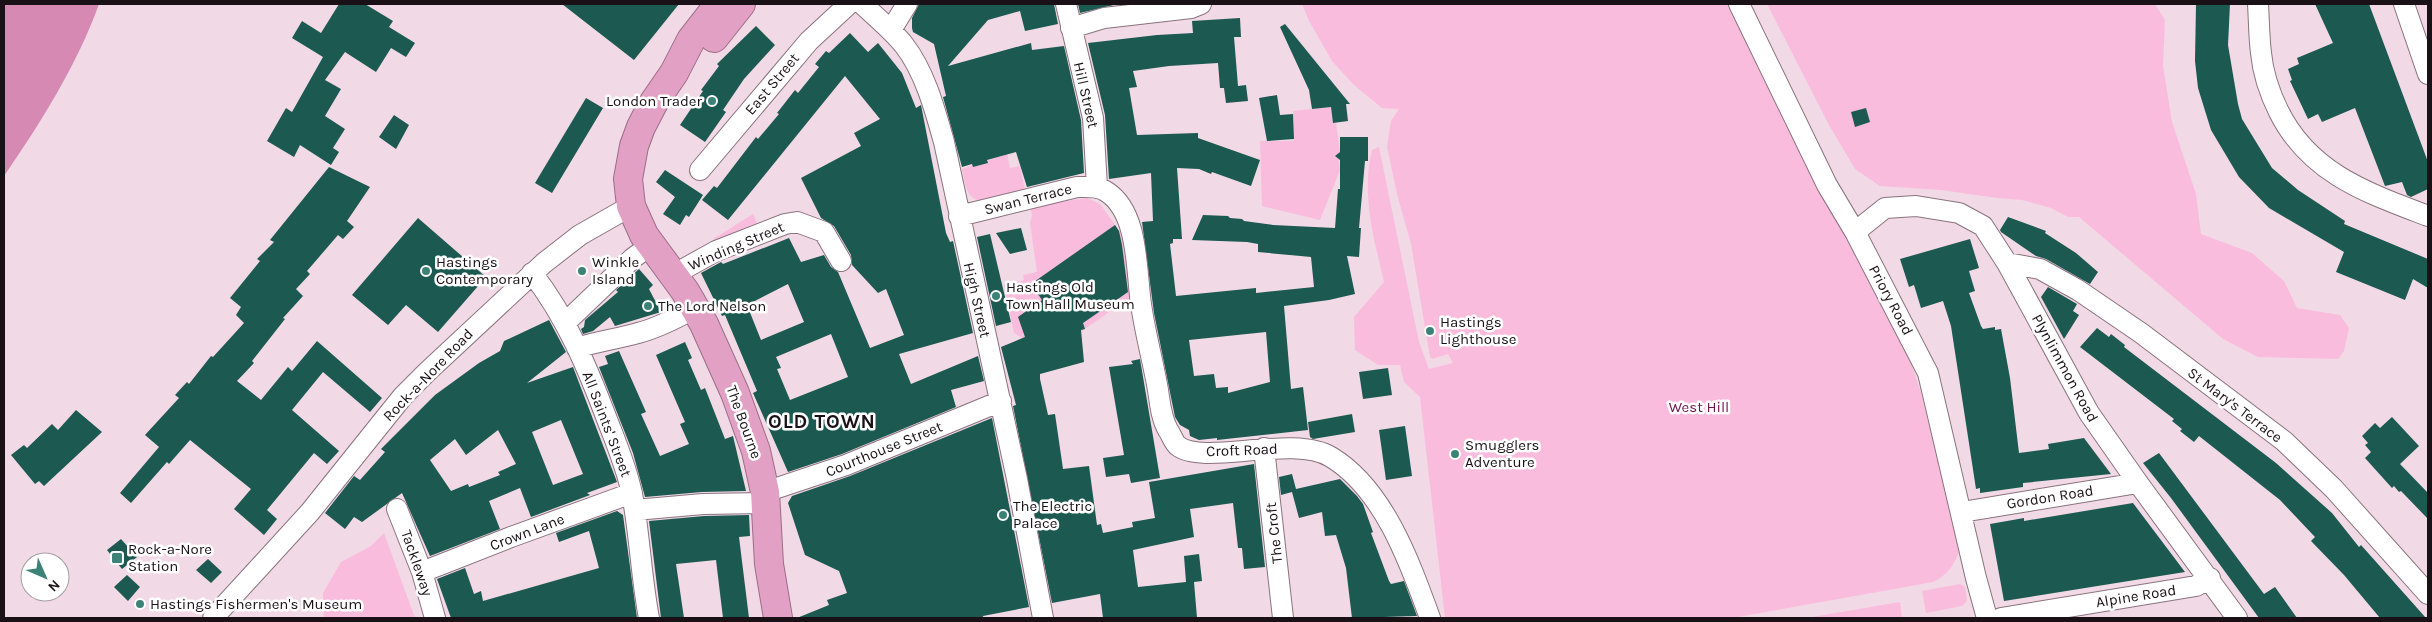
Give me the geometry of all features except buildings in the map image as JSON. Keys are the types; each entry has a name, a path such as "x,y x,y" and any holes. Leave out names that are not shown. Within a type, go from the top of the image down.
{"highway":[{"path":"674,74 691,40 719,4"},
{"path":"674,74 704,51 741,4"},
{"name":"The Bourne","path":"674,74 654,102 634,146 628,179 631,206 638,224 651,245 695,308 735,393 756,451 766,498 769,564 778,618"}],"street":[{"name":"East Street","path":"700,170 809,41 849,4"},
{"name":"High Street","path":"862,4 891,30 905,46 919,70 933,105 944,142 1001,401 1043,618"},
{"path":"891,30 907,4"},
{"name":"Hill Street","path":"1066,4 1070,28 1093,118 1097,187"},
{"path":"1070,28 1104,18 1191,8 1201,4"},
{"name":"Priory Road","path":"1739,4 1827,185 1855,232 1928,374 1987,618"},
{"path":"2258,4 2261,55 2265,74 2270,93 2289,132 2310,156 2328,171 2364,191 2428,216"},
{"path":"2404,4 2428,74"},
{"name":"Swan Terrace","path":"959,216 1070,188 1097,187"},
{"name":"Croft Road","path":"1097,187 1117,201 1128,223 1134,243 1141,304 1160,406 1170,434 1178,446 1193,451 1222,452 1288,448 1329,455 1348,468 1368,490 1412,567 1430,618"},
{"name":"Rock-a-Nore Road","path":"213,618 310,512 403,396 532,273 580,235 631,206"},
{"name":"Plynlimmon Road","path":"1855,232 1885,208 1916,206 1959,212 1983,226 2007,263 2089,413 2138,483 2238,618"},
{"name":"Winding Street","path":"673,274 716,252 785,224 797,222 824,232 840,261"},
{"path":"565,322 633,258 651,245"},
{"name":"St Mary's Terrace","path":"2007,263 2040,269 2078,290 2140,333 2284,441 2334,489 2428,594"},
{"name":"All Saints' Street","path":"532,273 548,293 565,322 624,464 633,502 649,618"},
{"path":"577,348 598,340 638,333 660,326 695,308"},
{"name":"Courthouse Street","path":"633,502 703,504 766,498 1001,401"},
{"name":"The Croft","path":"1264,448 1283,618"},
{"name":"Gordon Road","path":"1962,512 2138,483"},
{"name":"Crown Lane","path":"422,572 511,537 633,502"},
{"name":"Tackleway","path":"397,509 422,572 434,618"},
{"name":"Alpine Road","path":"2001,618 2196,586 2210,578"}],"green space":[{"name":"West Hill","path":"1302,4 1732,4 1907,351 1921,393 1960,548 1956,559 1947,573 1933,582 1732,618 1445,618 1420,397 1404,382 1400,365 1378,365 1355,350 1354,317 1384,282 1368,200 1369,167 1372,150 1379,147 1419,342 1429,369 1453,363 1448,354 1432,359 1430,357 1411,244 1398,198 1387,147 1391,121 1399,109 1382,108 1354,85 1332,61 1309,21"},
{"path":"1767,4 2155,4 2165,20 2163,66 2172,122 2196,194 2201,234 2252,253 2284,281 2297,308 2340,315 2349,328 2344,351 2338,359 2258,357 2223,339 2079,217 2068,217 2051,208 2022,200 1941,190 1880,186 1855,169 1829,125"},
{"path":"1331,107 1333,123 1336,123 1340,152 1338,154 1340,170 1320,220 1262,206 1260,141 1294,141 1293,111"},
{"path":"1007,154 1010,168 1020,166 1025,190 998,200 976,200 971,196 966,187 962,169"},
{"path":"1087,198 1100,204 1129,244 1134,295 1070,339 1026,340 1014,333 1004,285 1024,280 1023,275 1037,272 1030,223 1032,215 1030,206"},
{"path":"753,214 758,225 715,243 713,239"},
{"path":"384,533 415,618 324,618 323,593 341,562 371,546"},
{"path":"1960,584 1965,587 1967,601 1962,606 1926,613 1922,591"},
{"path":"1900,602 1902,618 1806,618"}],"shaded area":[{"path":"4,4 99,4 80,49 57,93 4,176"}],"place":[{"name":"London Trader","path":"712,101"},
{"name":"Hastings Contemporary","path":"426,271"},
{"name":"Winkle Island","path":"582,271"},
{"name":"Hastings Old Town Hall Museum","path":"996,296"},
{"name":"The Lord Nelson","path":"648,306"},
{"name":"Hastings Lighthouse","path":"1430,331"},
{"name":"Smugglers Adventure","path":"1455,454"},
{"name":"The Electric Palace","path":"1003,515"},
{"name":"Rock-a-Nore Station","path":"117,558"},
{"name":"Hastings Fishermen's Museum","path":"140,604"}],"district":[{"name":"OLD TOWN","path":"822,421"}]}
